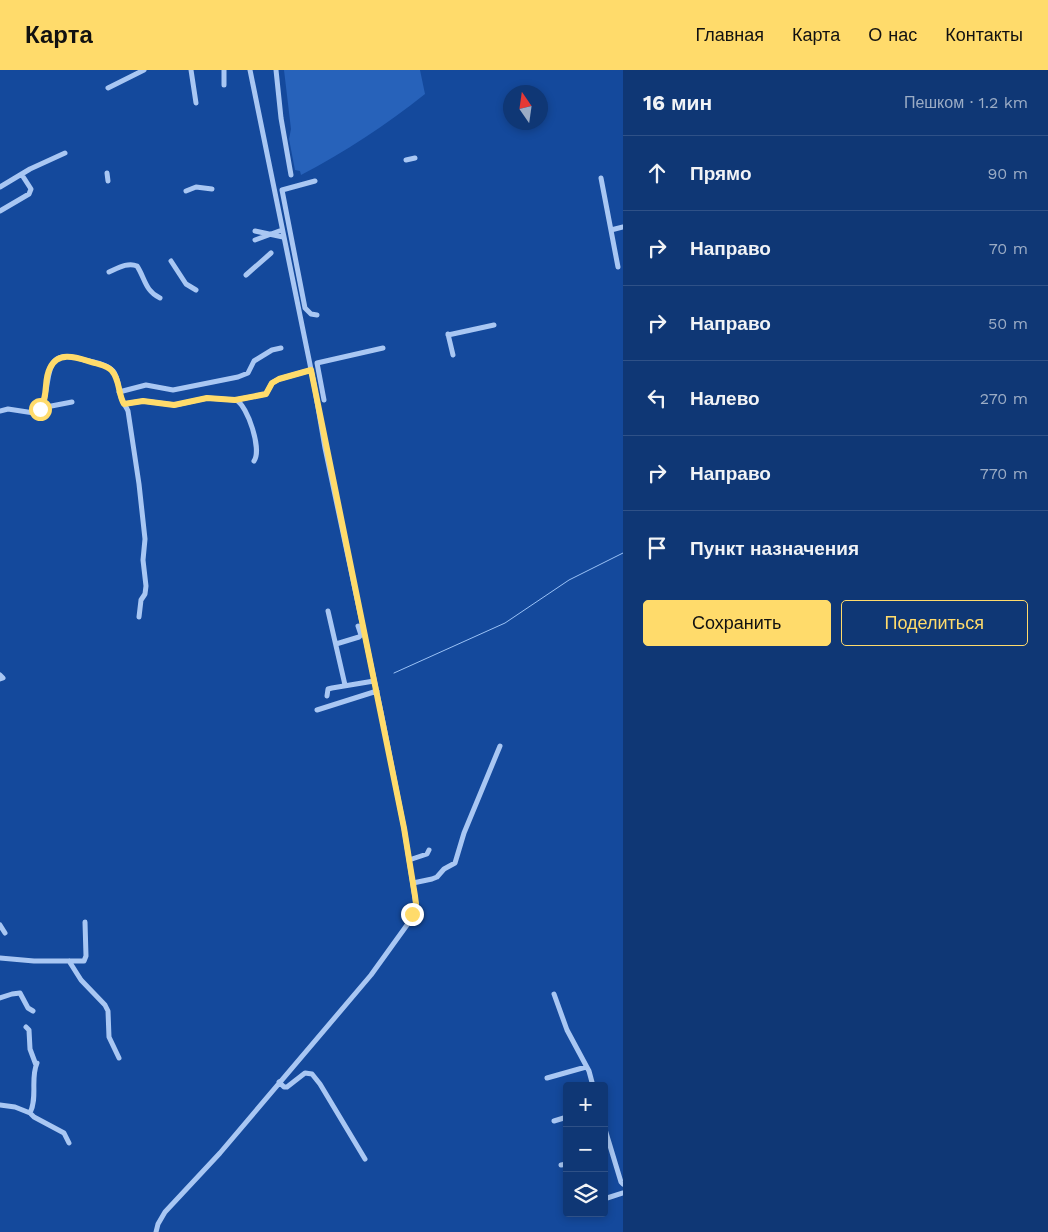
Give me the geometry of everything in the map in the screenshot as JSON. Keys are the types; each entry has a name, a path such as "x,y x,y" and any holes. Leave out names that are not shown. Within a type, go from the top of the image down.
{"street":[{"path":"108,88 144,70"},
{"path":"191,70 196,104"},
{"path":"224,70 224,85"},
{"path":"156,1232 157,1226 165,1212 220,1153 371,975 407,925 416,904 377,691 363,633 327,457 250,70"},
{"path":"276,70 281,118 291,175"},
{"path":"0,187 65,153"},
{"path":"406,160 415,158"},
{"path":"107,173 108,181"},
{"path":"0,211 29,194 31,189 22,174"},
{"path":"601,178 618,267"},
{"path":"316,181 282,190 305,308 311,314 317,316"},
{"path":"186,191 196,188 212,190"},
{"path":"611,230 623,227"},
{"path":"255,240 282,230"},
{"path":"256,231 283,237"},
{"path":"246,275 271,254"},
{"path":"171,261 186,284 196,290"},
{"path":"109,272 132,264 137,266 145,285 160,298"},
{"path":"453,355 448,334 494,325"},
{"path":"119,392 146,385 173,390 238,377 248,373 254,361 272,350 281,348"},
{"path":"324,400 317,363 383,348"},
{"path":"0,412 8,409 34,414 41,408 46,395 49,370 52,364 62,357 83,359 112,370 128,411 139,484 145,539 143,560 146,586 145,594 140,600 139,617"},
{"path":"124,404 143,401 174,405 207,398 235,400 266,394 272,383 279,379 311,370"},
{"path":"235,400 241,403 246,411 252,428 258,450 254,461"},
{"path":"41,408 72,402"},
{"path":"328,611 345,685"},
{"path":"358,626 363,633"},
{"path":"336,644 352,641 363,633"},
{"path":"0,675 3,678 0,679"},
{"path":"327,696 328,689 374,680"},
{"path":"317,710 377,691"},
{"path":"413,883 432,879 455,863 464,834 500,746"},
{"path":"409,860 424,856 429,850"},
{"path":"0,958 34,961 85,959 85,922"},
{"path":"0,926 5,933"},
{"path":"69,961 81,980 105,1005 108,1011 108,1037 119,1058"},
{"path":"0,998 20,993 28,1008 33,1011"},
{"path":"554,994 567,1030 589,1071 592,1082"},
{"path":"26,1027 29,1030 32,1056 36,1064 33,1104 30,1113"},
{"path":"547,1078 586,1067"},
{"path":"279,1082 284,1087 287,1087 305,1073 312,1074 365,1159"},
{"path":"0,1105 15,1107 30,1113 34,1118 64,1133 69,1143"},
{"path":"554,1121 563,1118"},
{"path":"604,1127 623,1184"},
{"path":"608,1153 612,1152"},
{"path":"608,1198 623,1193"}],"shaded area":[{"path":"284,70 420,70 425,94 365,138 301,175 300,171 295,170 289,139 291,129"}],"waterway":[{"path":"394,673 505,623 569,580 623,553"}],"route":[{"path":"40,409 43,406 46,395 47,375 52,364 67,356 83,359 112,370 124,404 143,401 174,405 207,398 235,400 266,394 272,383 279,379 311,370 325,448 344,530 404,828 416,904 412,914"}]}
